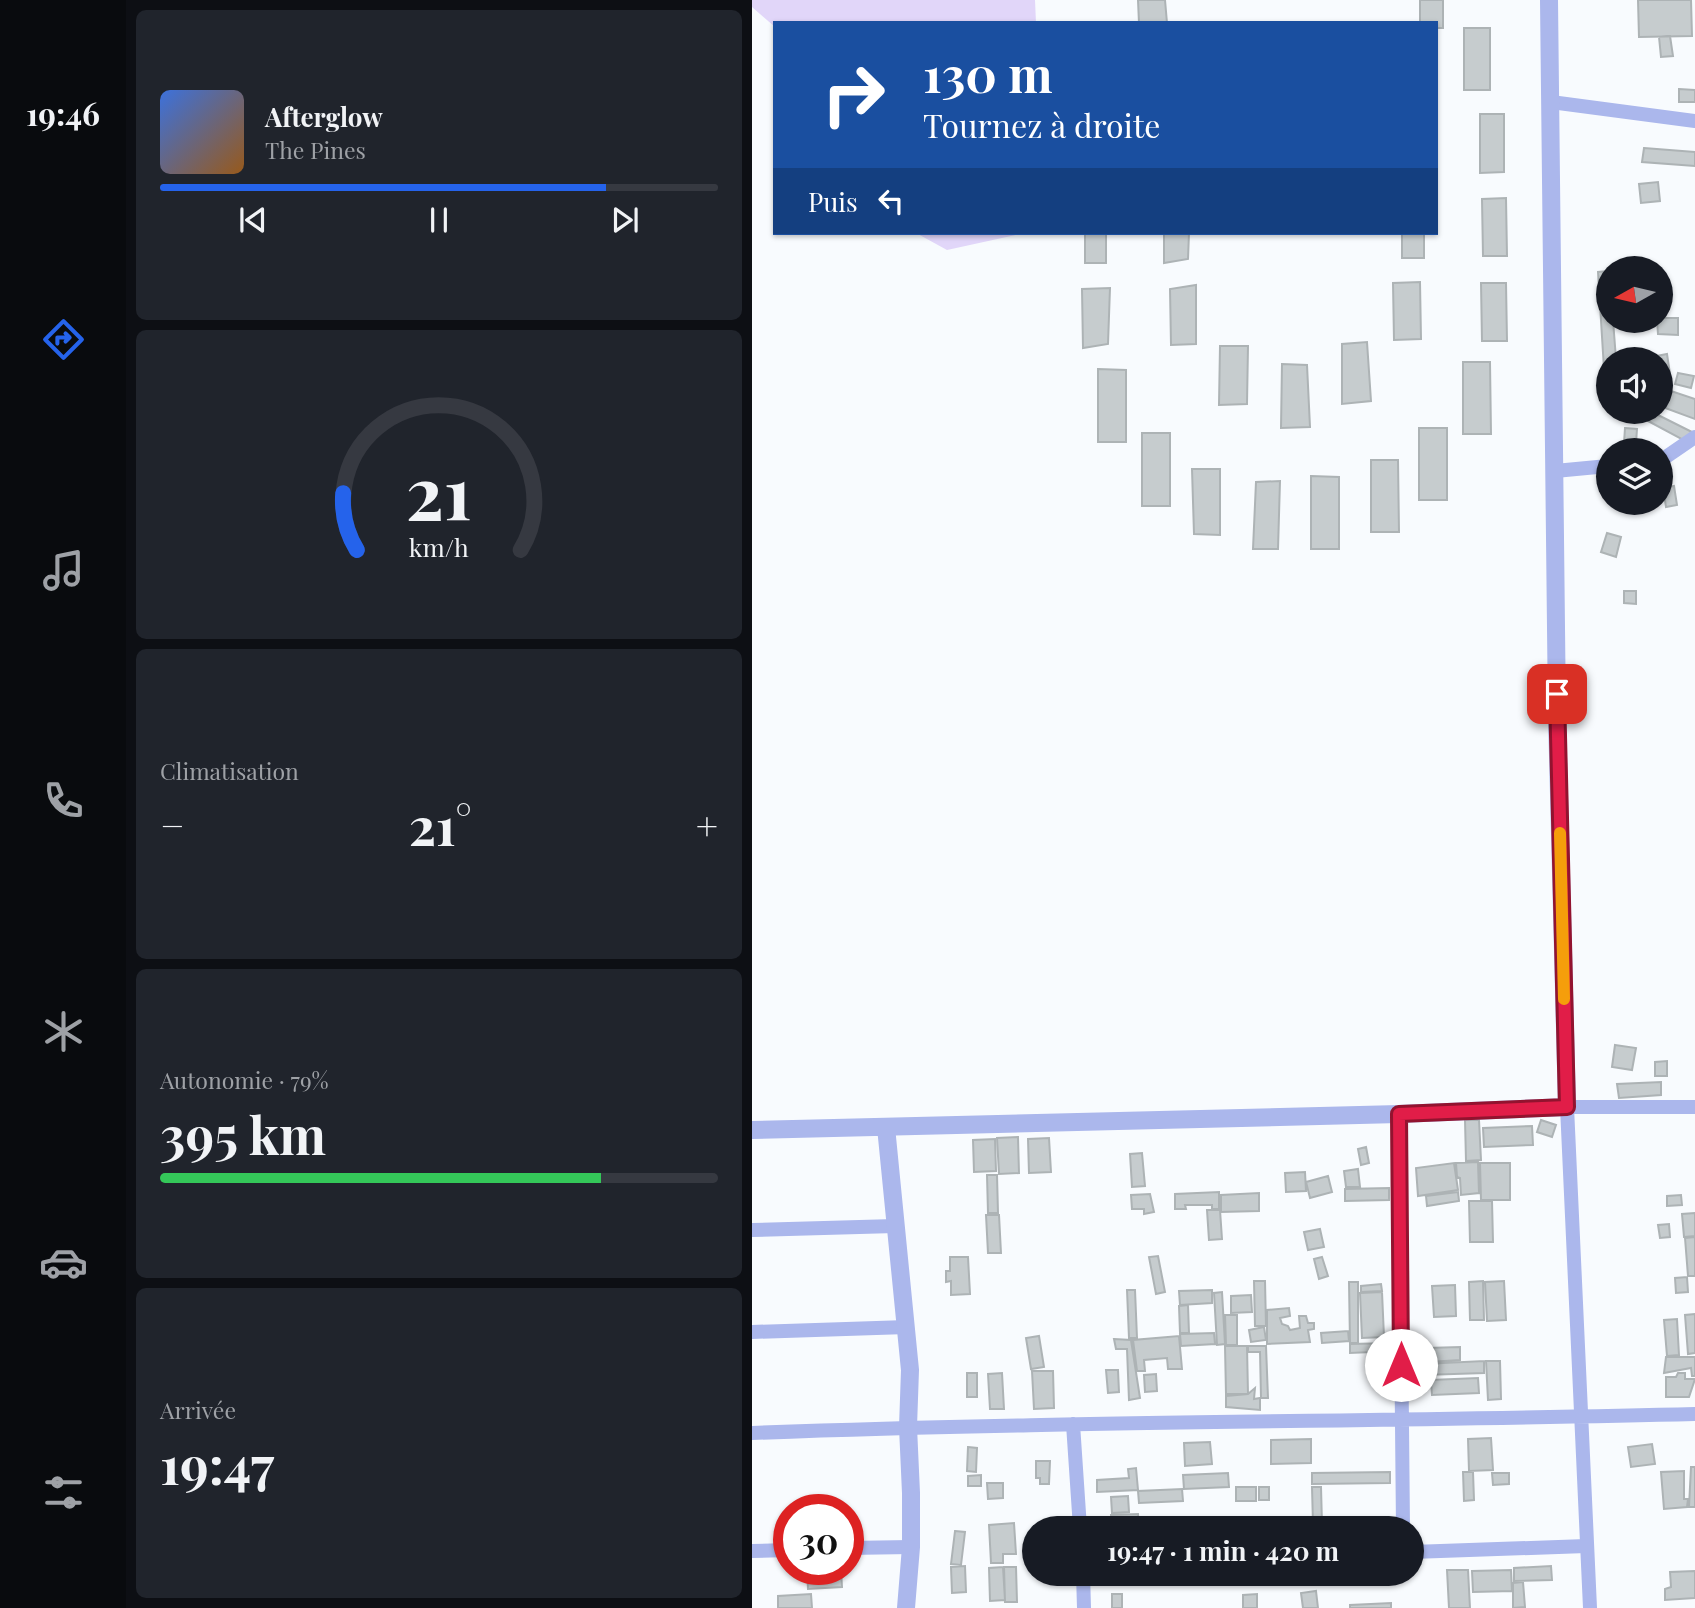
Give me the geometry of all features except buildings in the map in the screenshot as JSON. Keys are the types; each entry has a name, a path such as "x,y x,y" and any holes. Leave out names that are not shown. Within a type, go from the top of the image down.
{"street":[{"path":"1549,0 1558,731 1567,1107 1590,1608"},
{"path":"1551,102 1695,121"},
{"path":"1673,452 1695,437"},
{"path":"1555,471 1596,467"},
{"path":"752,1130 1399,1114 1567,1107 1695,1107"},
{"path":"1399,1114 1403,1516"},
{"path":"886,1126 910,1370 908,1427 911,1546 906,1608"},
{"path":"752,1230 896,1226"},
{"path":"752,1332 907,1327"},
{"path":"752,1433 908,1427 1401,1421 1695,1414"},
{"path":"1073,1424 1079,1516"},
{"path":"864,1547 911,1546"},
{"path":"1424,1552 1586,1546"},
{"path":"752,1552 773,1551"},
{"path":"1083,1586 1084,1608"}],"shaded area":[{"path":"752,0 1035,0 1036,21 773,21 773,25 752,7"},
{"path":"920,235 1016,235 947,250"}],"slow traffic":[{"path":"1560,833 1564,999"}],"route":[{"path":"1401,1365 1399,1114 1567,1107 1557,694"}]}
